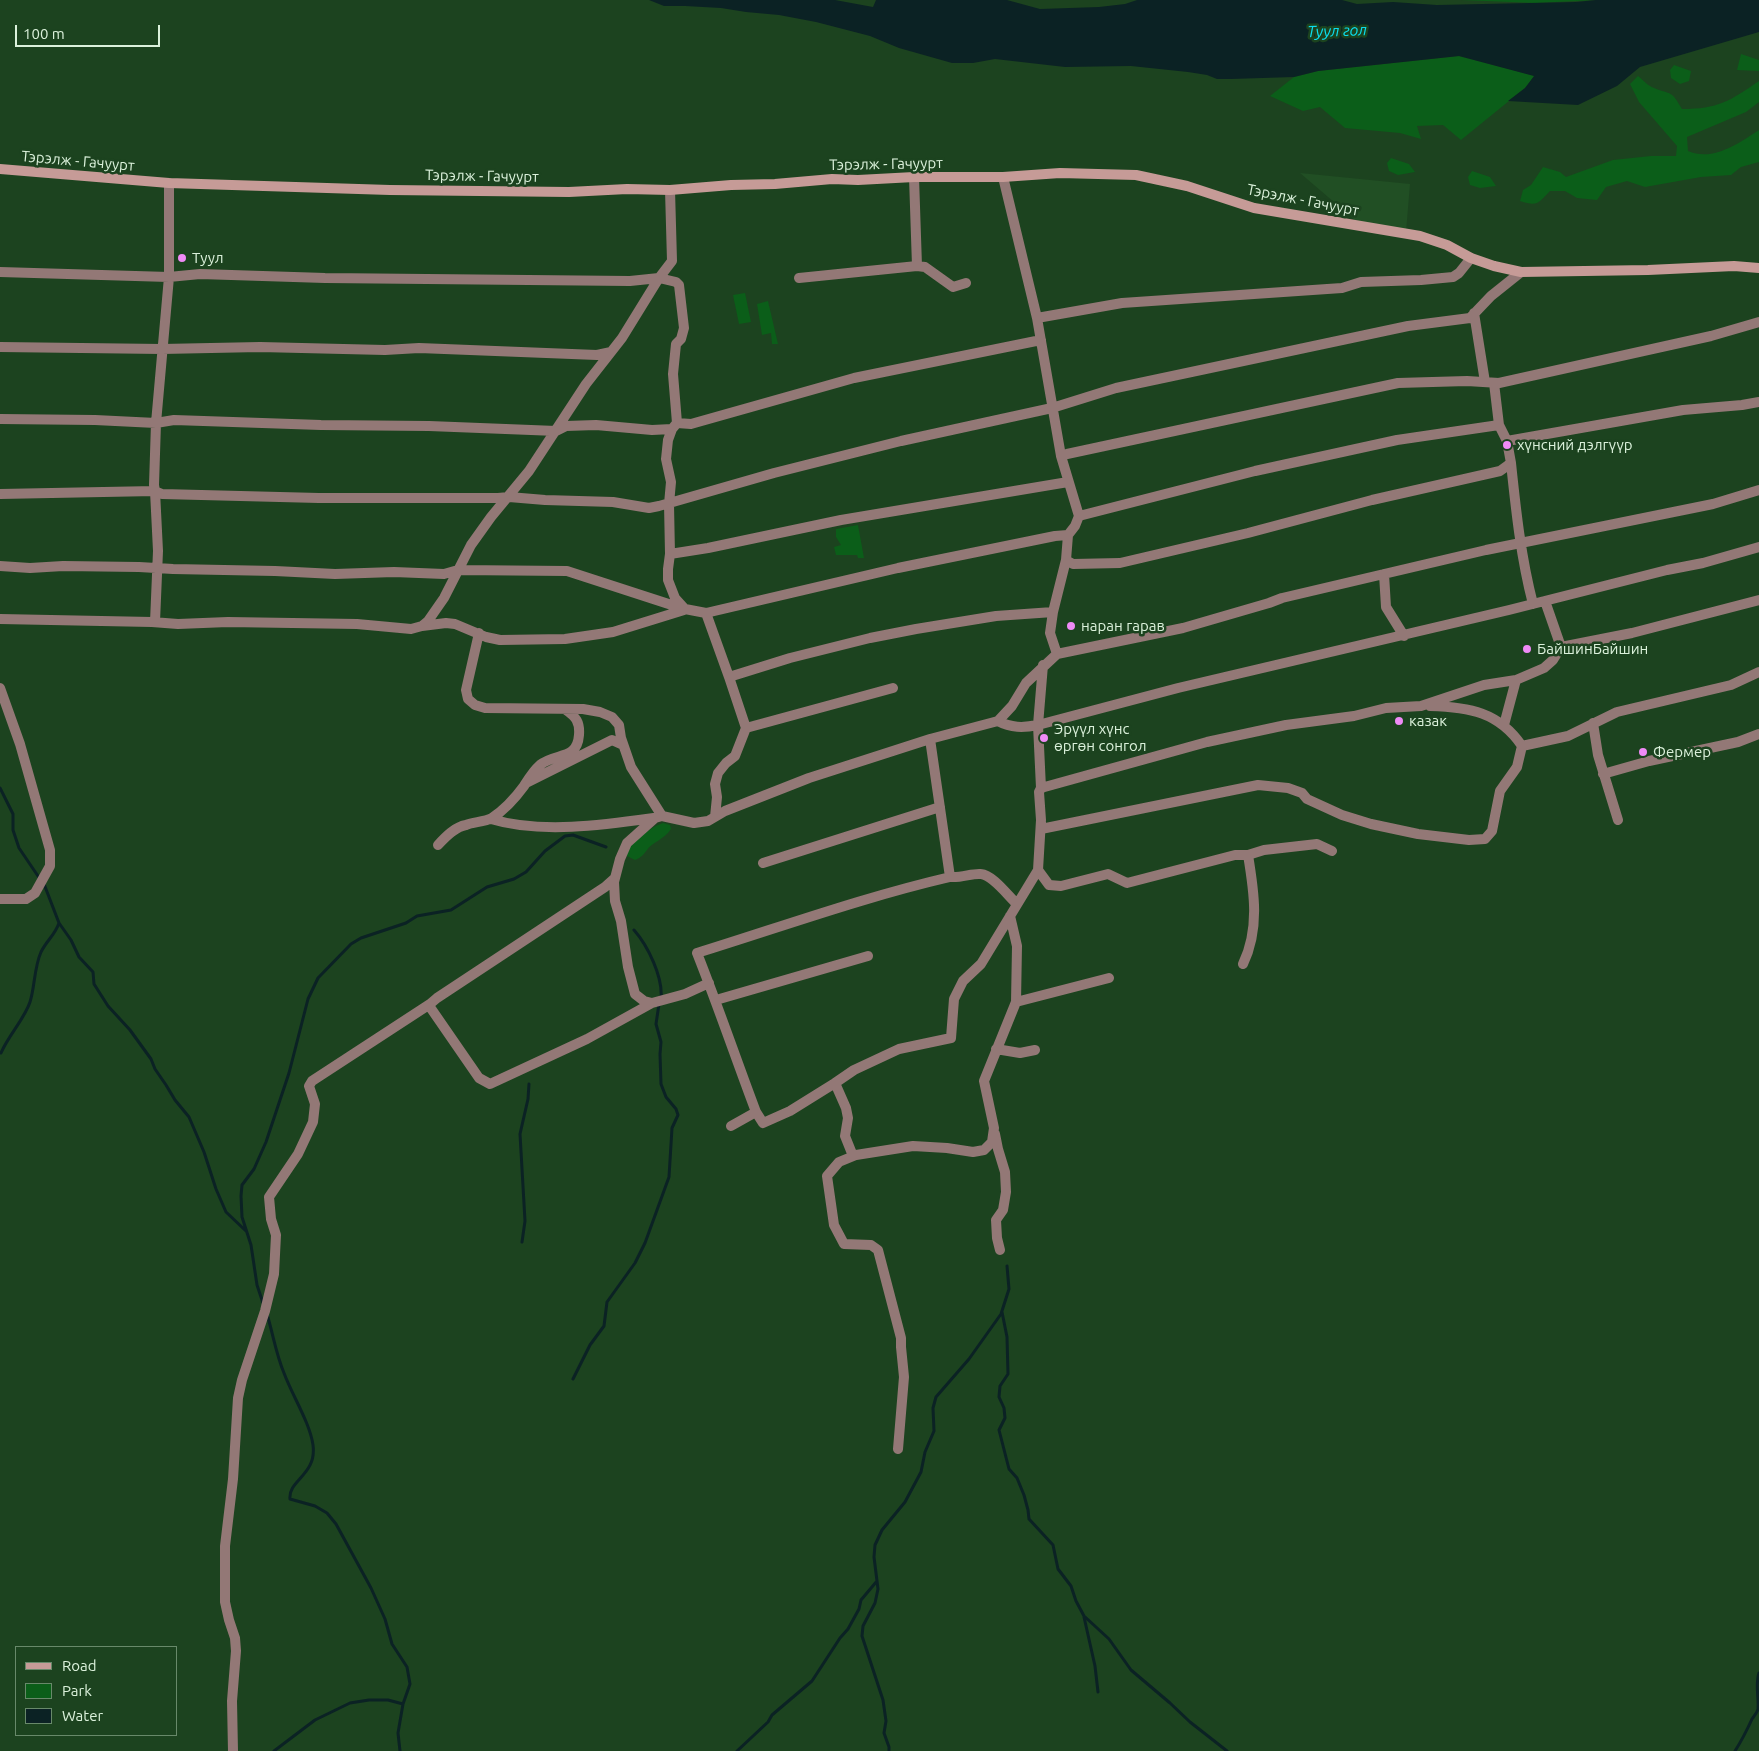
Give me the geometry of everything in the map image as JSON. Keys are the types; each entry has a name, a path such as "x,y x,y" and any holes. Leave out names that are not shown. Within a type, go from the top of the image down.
{"main road":[{"name":"Тэрэлж - Гачуурт","path":"0,169 169,183 390,190 569,192 627,189 670,190 832,179 1003,177 1060,173 1136,175 1187,186 1254,208 1420,236 1447,245 1470,258 1522,272 1648,270 1734,266 1759,268"}],"street":[{"path":"914,177 917,266"},
{"path":"1003,177 1037,318 1061,456 1079,516 1076,526 1068,535 1066,560 1053,612 1050,633 1056,654"},
{"path":"155,622 158,534 154,486 156,423 169,277 169,183"},
{"path":"422,626 428,621 444,598 471,545 491,517 529,472 586,384 622,338 659,278 672,261 670,190"},
{"path":"1037,318 1122,303 1342,288 1361,282 1453,277 1459,273 1470,258"},
{"path":"799,278 917,266 924,267 953,287 966,283"},
{"path":"0,272 169,277 200,274 325,278 630,280 659,278 676,282 679,285 682,302 684,328 681,339 676,344 673,374 674,426 668,440 666,459 671,482 668,580 675,598 685,609"},
{"path":"0,494 155,492 162,494 310,498 414,499 509,497 613,502 648,508 669,504 774,473 901,441 1052,408 1116,388 1408,326 1470,318 1491,296 1522,272"},
{"path":"1474,313 1499,425 1507,441 1520,543 1533,604"},
{"path":"1061,456 1398,383 1466,381 1499,383 1711,336 1759,322"},
{"path":"0,420 95,420 156,423 174,420 556,431 566,426 596,425 652,430 691,424 854,378 1041,340"},
{"path":"0,347 162,349 260,347 385,350 418,348 597,355 611,352"},
{"path":"1507,441 1683,410 1759,402"},
{"path":"1079,516 1255,471 1396,440 1491,428 1499,425"},
{"path":"1066,560 1073,564 1120,563 1248,533 1372,500 1500,471 1510,463"},
{"path":"670,554 708,548 841,520 1068,482"},
{"path":"491,818 514,824 591,827 658,817 694,823 708,821 725,811 809,778 930,739 998,721 1012,706 1026,683 1056,654 1183,628 1282,598 1520,543 1713,504 1759,490"},
{"path":"0,566 30,568 64,566 156,568 335,574 394,572 444,574 458,570 567,571 685,609 706,613 898,568 1068,535"},
{"path":"998,721 1006,725 1022,728 1038,725 1178,688 1404,636 1667,570 1703,563 1759,547"},
{"path":"1384,574 1386,607 1404,636"},
{"path":"1421,706 1484,685 1516,680 1544,668 1553,660 1561,647 1632,633 1759,600"},
{"path":"1545,601 1561,647"},
{"path":"0,619 178,624 228,622 357,624 411,629 446,623 455,624 486,637 500,640 565,639 613,632 685,609"},
{"path":"729,677 790,658 879,636 996,616 1053,612"},
{"path":"706,613 746,728 735,756 718,773 715,784 717,797 715,817"},
{"path":"479,633 466,690 468,699 485,708 583,709 600,712 612,717 619,725 623,745 631,767 658,817"},
{"path":"1017,904 988,876 981,874 960,878 950,877 856,902 697,953 756,1112 763,1123 790,1111 835,1084 854,1070 899,1048 951,1038 954,998 963,981 981,964 1038,870 1041,788 1038,725 1043,665"},
{"path":"1522,746 1568,736 1593,722 1617,712 1731,685 1759,672"},
{"path":"1504,725 1516,680"},
{"path":"0,688 20,744 50,850 50,866 35,893 26,899 0,899"},
{"path":"746,728 893,688"},
{"path":"1041,788 1207,742 1286,726 1354,716 1386,708 1449,706 1478,711 1504,725 1522,746"},
{"path":"438,845 452,832 464,825 491,818 505,807 525,784 534,770 545,761 574,750 578,743 580,727 577,718 566,710"},
{"path":"1593,722 1598,755 1618,820"},
{"path":"1604,774 1648,761 1738,742 1759,734"},
{"path":"930,739 950,877"},
{"path":"525,784 612,740 623,745"},
{"path":"1041,829 1258,786 1288,788 1302,793 1307,799 1371,824 1418,834 1469,840 1484,839 1492,831 1500,791 1517,767 1522,746"},
{"path":"764,864 940,807"},
{"path":"652,1003 644,1001 635,994 616,901 615,878 627,843 658,817"},
{"path":"1038,870 1049,885 1061,886 1108,874 1127,883 1235,855 1248,855 1264,850 1317,844 1332,851"},
{"path":"1243,964 1250,950 1255,909 1248,855"},
{"path":"232,1751 232,1701 236,1651 235,1638 225,1602 225,1546 233,1479 238,1398 242,1380 265,1311 274,1274 276,1234 271,1219 269,1197 298,1154 313,1122 315,1104 308,1086 312,1081 605,887 615,878"},
{"path":"1000,1250 996,1220 1002,1210 1006,1192 1005,1179 984,1081 1016,1002 1017,946 1010,916"},
{"path":"716,1000 868,956"},
{"path":"1016,1002 1109,978"},
{"path":"430,1004 436,1016 479,1078 490,1084 587,1038 652,1003 685,994 709,983"},
{"path":"996,1049 1020,1053 1035,1050"},
{"path":"835,1084 846,1108 848,1118 845,1136 853,1156"},
{"path":"731,1126 756,1112"},
{"path":"898,1449 904,1377 901,1338 878,1250 871,1245 844,1244 834,1225 827,1176 839,1162 853,1156 913,1146 973,1152 984,1150 992,1142 994,1128"}],"shaded area":[{"path":"1300,173 1410,184 1406,232 1362,226"}],"green space":[{"path":"1461,0 1596,0 1536,3"},
{"path":"1741,54 1759,60 1759,71 1737,70"},
{"path":"1459,56 1535,76 1525,88 1461,140 1443,125 1417,126 1421,139 1400,133 1345,128 1320,107 1303,111 1270,96 1294,77 1318,71"},
{"path":"1674,65 1691,71 1689,81 1680,84 1671,78 1670,70"},
{"path":"1638,76 1652,87 1671,94 1682,109 1715,105 1731,99 1759,81 1759,102 1746,112 1687,137 1688,151 1697,154 1707,154 1725,150 1759,130 1759,162 1741,167 1731,175 1701,177 1645,187 1627,181 1606,187 1597,200 1577,198 1565,191 1550,191 1534,204 1520,201 1523,190 1531,185 1543,167 1560,172 1566,177 1613,160 1651,156 1676,156 1677,146 1639,102 1630,84"},
{"path":"1391,158 1409,164 1415,172 1398,175 1389,171 1387,163"},
{"path":"1472,171 1490,177 1496,186 1480,188 1470,185 1468,177"},
{"path":"745,293 751,322 739,324 733,295"},
{"path":"768,301 778,344 772,344 771,333 762,335 757,304"},
{"path":"858,525 864,558 858,558 857,555 836,555 834,547 841,545 836,537 836,529"},
{"path":"663,823 670,825 671,829 665,836 649,847 637,859 635,860 627,856 625,852 637,839 647,831"}],"water":[{"name":"Туул гол","path":"649,0 835,0 873,7 876,0 1007,0 1040,9 1099,7 1125,4 1137,0 1342,0 1357,4 1393,2 1437,5 1596,0 1759,0 1759,32 1640,67 1617,86 1578,105 1508,101 1525,88 1534,76 1459,56 1318,71 1294,77 1231,79 1217,79 1207,75 1188,72 1131,66 1065,67 995,59 973,63 952,63 899,48 870,36 816,22 779,15 721,8 664,6"}],"waterway":[{"path":"0,788 13,814 13,830 19,848 40,879"},
{"path":"263,1303 257,1285 251,1245 242,1217 242,1185 254,1169 266,1142 289,1073 308,999 318,978 351,944 361,938 406,923 417,916 451,910 487,887 514,879 526,872 545,851 565,836 573,835 606,847"},
{"path":"44,884 59,923 71,940 79,957 93,972 94,984 108,1006 130,1030 151,1059 155,1069 175,1100 189,1117 226,1212 246,1231"},
{"path":"1,1053 28,1008 41,952 59,923"},
{"path":"634,930 654,962 660,981 661,998"},
{"path":"573,1379 590,1345 604,1326 607,1302 635,1263 645,1243 669,1177 672,1128 678,1115 676,1109 666,1097 661,1084 661,1042 656,1024 659,1004"},
{"path":"522,1242 525,1221 520,1134 528,1099 529,1084"},
{"path":"889,1751 884,1733 886,1721 883,1700 862,1636 863,1626 875,1603 878,1589 874,1557 875,1545 882,1530 905,1502 921,1472 925,1452 934,1431 933,1408 936,1397 969,1359 1001,1314 1009,1289 1007,1266"},
{"path":"1002,1312 1007,1337 1008,1374 1000,1386 999,1397 1004,1408 1005,1418 999,1430 1009,1469 1017,1478 1024,1495 1029,1519 1053,1545 1058,1569 1071,1586 1084,1616 1109,1639 1131,1670 1190,1722 1227,1751"},
{"path":"267,1314 281,1366 308,1428 313,1445 311,1463 293,1487 290,1499 315,1506 327,1513 336,1524 371,1588 385,1619 392,1644 407,1667 410,1684 403,1704 398,1733 400,1751"},
{"path":"737,1751 768,1722 772,1715 812,1681 848,1629 859,1609 861,1600 877,1581"},
{"path":"1084,1617 1095,1666 1098,1692"},
{"path":"1735,1751 1758,1709 1757,1682 1759,1673"},
{"path":"274,1751 315,1720 350,1703 388,1700 403,1704"}],"place":[{"name":"Туул","path":"182,258"},
{"name":"хүнсний дэлгүүр","path":"1507,445"},
{"name":"наран гарав","path":"1071,626"},
{"name":"БайшинБайшин","path":"1527,649"},
{"name":"казак","path":"1399,721"},
{"name":"Эрүүл хүнс өргөн сонгол","path":"1044,738"},
{"name":"Фермер","path":"1643,752"}]}
